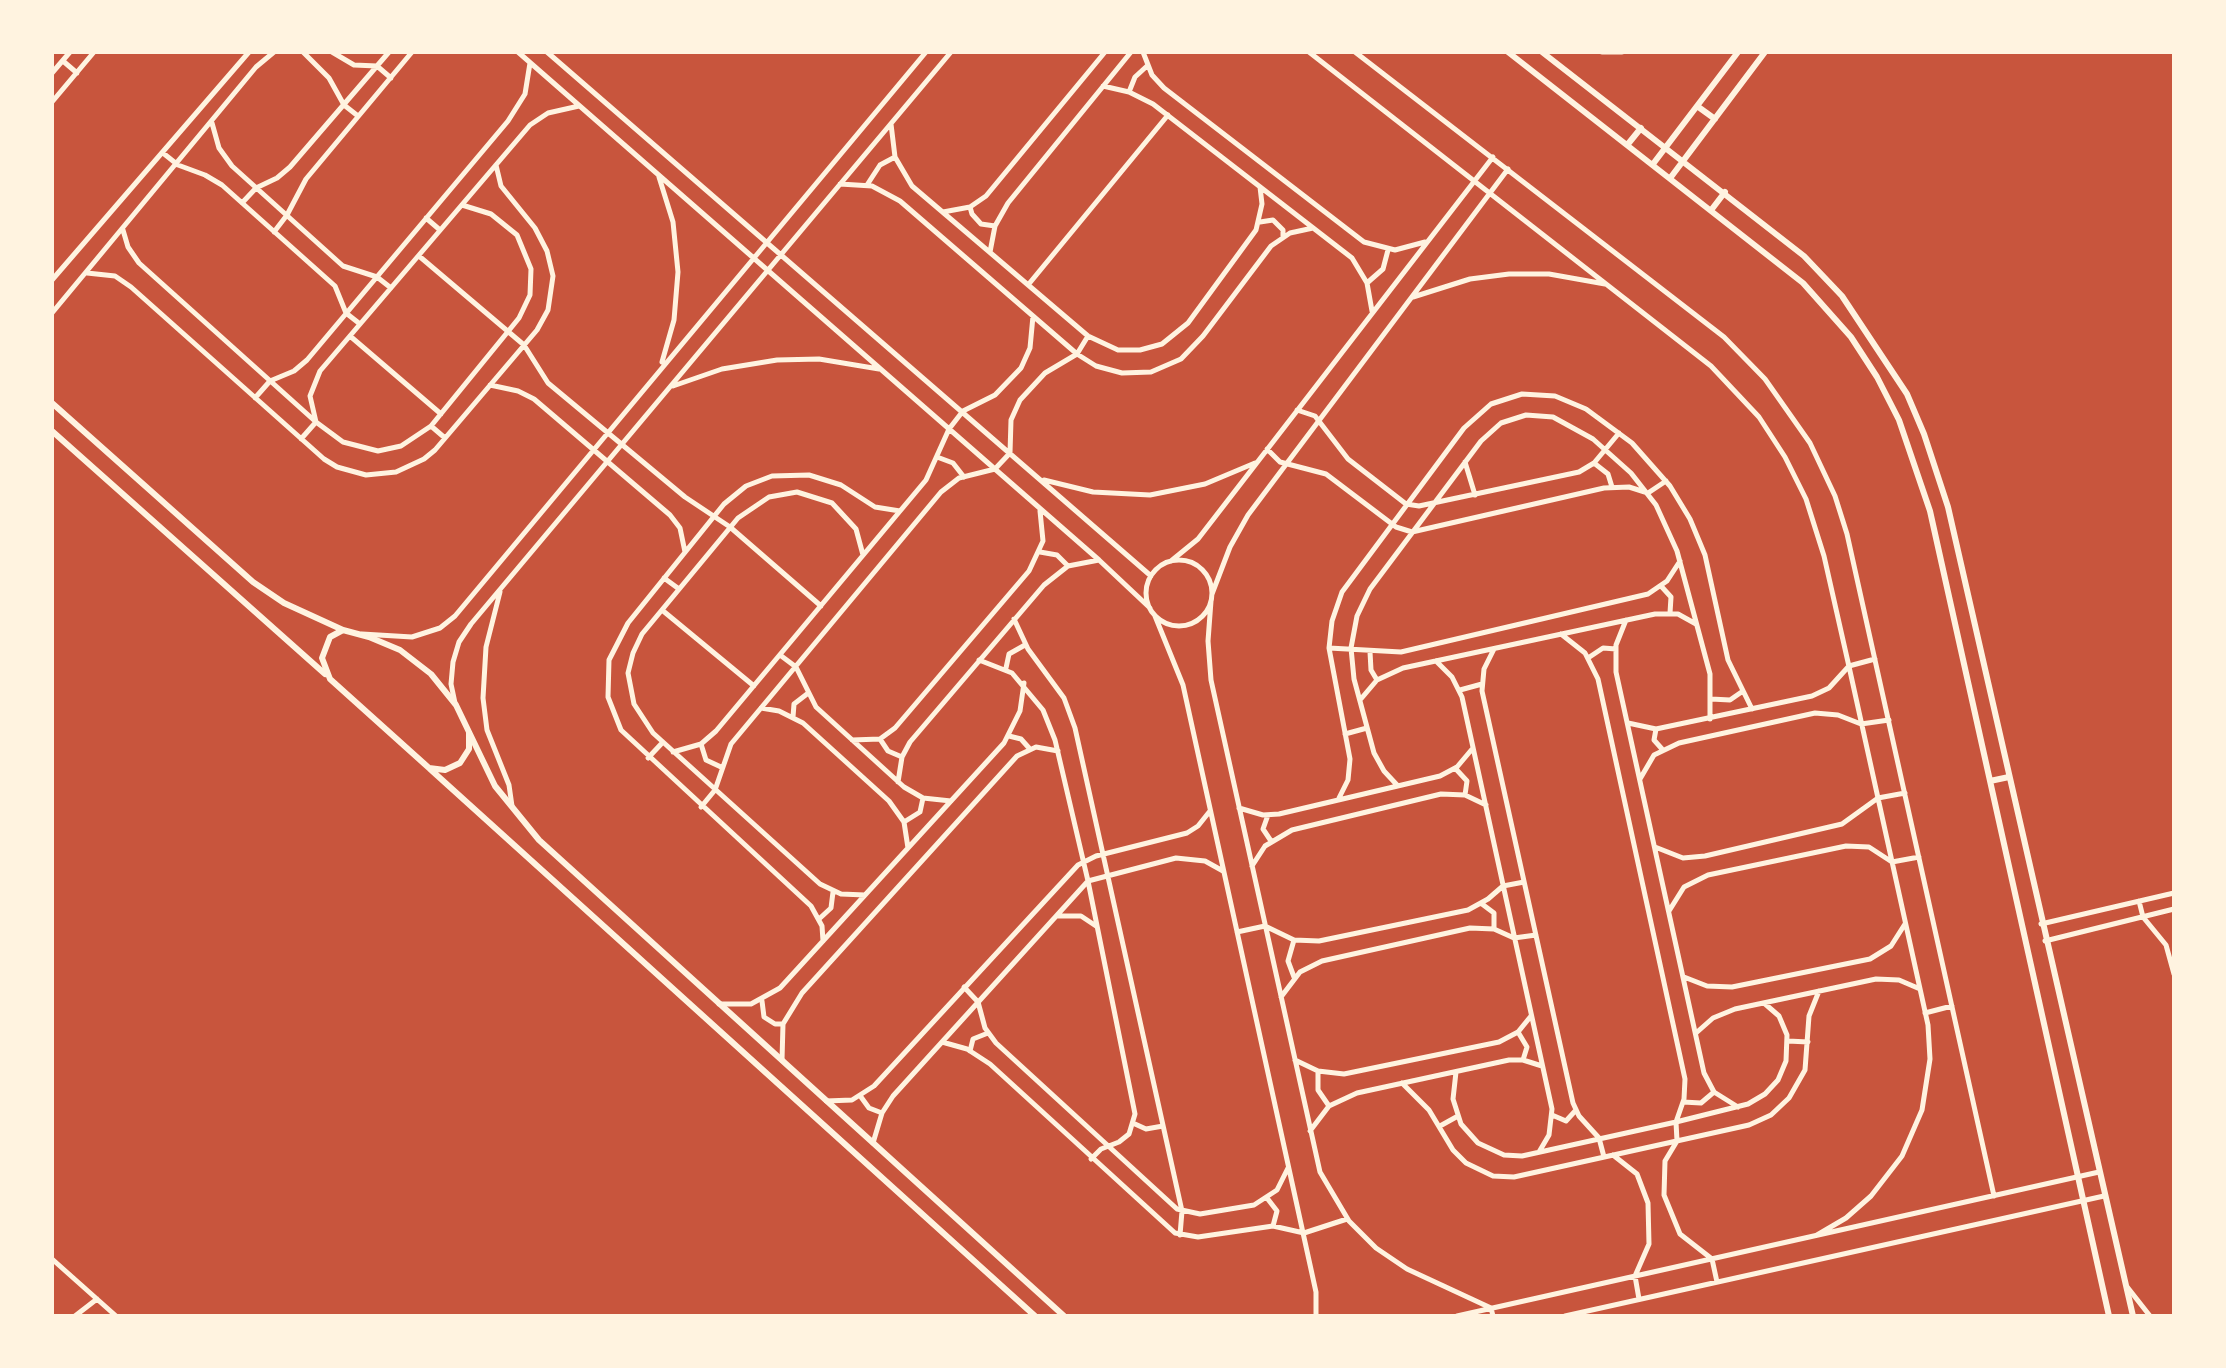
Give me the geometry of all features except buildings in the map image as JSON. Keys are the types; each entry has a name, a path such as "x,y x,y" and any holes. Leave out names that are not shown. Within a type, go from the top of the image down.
{"street":[{"path":"52,73 70,52"},
{"path":"52,102 94,52"},
{"path":"52,280 249,52"},
{"path":"52,313 212,124 256,67 274,52"},
{"path":"303,52 329,78 344,105 358,116"},
{"path":"332,52 354,65 377,66 391,78"},
{"path":"242,204 256,188 284,173 389,52"},
{"path":"274,232 287,215 301,186 412,52"},
{"path":"518,52 1099,560 1150,608 1183,685 1317,1292 1316,1315"},
{"path":"547,52 782,253 1151,576"},
{"path":"359,634 412,637 448,623 926,52"},
{"path":"456,705 451,673 459,642 607,461 951,52"},
{"path":"943,212 970,207 992,190 1105,52"},
{"path":"990,252 995,226 1008,203 1131,52"},
{"path":"1143,52 1147,66 1164,88 1353,234 1374,247 1388,250 1406,249 1427,241"},
{"path":"1309,52 1711,366 1744,399 1773,437 1796,478 1814,520 1849,666 1920,989 1929,1042 1929,1076 1922,1110 1910,1142 1893,1171 1871,1196 1846,1218 1817,1235"},
{"path":"1355,52 1716,331 1752,364 1777,394 1810,443 1835,496 1847,534 1993,1196"},
{"path":"1508,52 1786,267 1820,301 1864,357 1899,420 1930,511 2109,1315"},
{"path":"1542,52 1725,192 1804,257 1842,296 1907,394 1924,434 1948,507 2041,924 2133,1315"},
{"path":"1602,52 1622,52"},
{"path":"1653,164 1738,52"},
{"path":"1671,177 1765,52"},
{"path":"63,61 77,73"},
{"path":"255,398 270,381 301,366 515,112 528,83 530,63"},
{"path":"1129,92 1135,77 1147,66"},
{"path":"1103,86 1129,92 1168,115 1352,258 1367,283 1372,311"},
{"path":"316,422 310,405 312,387 350,336 539,118 558,109 579,106"},
{"path":"1697,106 1714,120"},
{"path":"1028,285 1168,115"},
{"path":"891,123 895,157 912,186 1088,336 1107,347 1129,351 1151,348 1171,338 1196,312 1252,237 1260,222 1260,187"},
{"path":"212,124 223,156 256,188 343,266 377,277 391,288"},
{"path":"1628,144 1641,128"},
{"path":"163,153 178,165 214,180 242,204 335,286 346,313 360,324"},
{"path":"867,185 880,165 895,157"},
{"path":"1150,608 1146,592 1151,576 1198,539 1493,157"},
{"path":"87,272 106,273 124,281 301,439 337,467 366,475 403,470 424,459 445,438 524,345 548,310 553,287 551,263 542,239 501,186 496,165"},
{"path":"1155,616 1168,624 1184,626 1198,620 1212,597 1236,536 1286,465 1508,169"},
{"path":"657,174 673,222 678,272 674,320 661,367"},
{"path":"840,184 867,185 900,201 1077,354 1096,366 1122,373 1152,372 1181,359 1203,336 1266,252 1283,237 1313,228"},
{"path":"1712,209 1725,192"},
{"path":"123,230 128,247 139,263 316,422 343,442 377,451 401,446 431,426 519,318 530,295 528,257 517,235 500,219 482,209 461,205"},
{"path":"970,207 976,220 988,226 995,226"},
{"path":"426,218 440,230"},
{"path":"1260,222 1273,220 1279,224 1283,237"},
{"path":"1367,283 1383,269 1388,250"},
{"path":"419,256 524,345 548,383 685,497 730,527 821,606"},
{"path":"1413,297 1470,279 1509,274 1569,276 1608,285"},
{"path":"673,752 701,744 754,686 926,480 949,429 963,411 995,395 1021,368 1033,338 1033,316"},
{"path":"350,336 440,414"},
{"path":"701,807 715,790 731,744 941,492 964,477 995,469 1010,453 1011,420 1020,400 1045,373 1077,354 1088,336"},
{"path":"670,387 722,369 777,360 819,359 882,370"},
{"path":"490,385 518,390 534,399 607,461 676,521 683,536 685,552"},
{"path":"1339,798 1346,786 1351,766 1329,648 1332,621 1342,592 1464,428 1478,414 1506,398 1530,394 1555,396 1586,409 1619,433 1665,481 1690,519 1705,555 1728,660 1752,709"},
{"path":"52,402 253,582 284,603 411,657 440,683 456,705 487,772 511,810 539,840 1064,1315"},
{"path":"1297,410 1310,413 1321,420 1342,453 1406,504 1432,505 1579,472 1594,463 1619,433"},
{"path":"1397,785 1377,759 1360,701 1351,648 1362,602 1412,531 1490,431 1513,418 1526,415 1539,414 1563,421 1605,449 1648,493 1671,535 1698,626 1710,674 1710,719"},
{"path":"301,439 316,422"},
{"path":"431,426 445,438"},
{"path":"52,430 1035,1315"},
{"path":"1267,449 1286,465 1326,474 1391,524 1412,531 1612,487 1648,493 1665,481"},
{"path":"937,457 953,463 964,477"},
{"path":"1039,478 1093,492 1150,495 1205,484 1258,462"},
{"path":"1465,462 1475,495"},
{"path":"1594,463 1608,474 1612,487"},
{"path":"823,941 819,919 811,906 629,739 615,719 608,697 607,673 620,634 714,515 746,486 772,476 798,474 831,481 875,507 900,511"},
{"path":"863,555 856,529 846,515 824,499 807,493 787,492 769,497 747,510 730,527 642,634 633,653 628,683 639,715 663,743 820,884 833,892 865,895"},
{"path":"852,740 880,739 903,719 1029,571 1040,552 1044,530 1039,508"},
{"path":"1040,552 1057,555 1068,566"},
{"path":"898,782 902,757 910,741 1051,577 1068,566 1099,560"},
{"path":"1171,561 1186,561 1199,567 1209,579 1212,597 1209,667 1320,1172 1347,1219 1391,1259 1491,1308 1493,1315"},
{"path":"1329,648 1401,652 1648,594 1661,586 1680,561"},
{"path":"664,578 679,589"},
{"path":"1661,586 1671,597 1671,613"},
{"path":"501,589 486,647 483,698 492,745 509,785 511,810"},
{"path":"662,610 754,686"},
{"path":"1360,701 1377,680 1394,671 1436,661 1626,620 1671,613 1685,617 1698,626"},
{"path":"1014,619 1026,645 1059,690 1071,714 1182,1211 1180,1235"},
{"path":"1626,620 1616,649 1616,672 1704,1073 1714,1092 1738,1107"},
{"path":"330,679 323,666 323,651 330,638 343,630"},
{"path":"1561,634 1588,658 1598,679 1685,1079 1683,1102 1676,1122 1677,1141 1668,1152 1663,1171 1668,1209 1680,1234 1712,1259 1717,1282"},
{"path":"1006,668 1009,654 1026,645"},
{"path":"1494,649 1484,669 1482,684 1524,882 1576,1110 1599,1138 1604,1157"},
{"path":"1588,658 1598,649 1616,649"},
{"path":"1370,652 1371,670 1377,680"},
{"path":"780,654 796,667 816,708 898,782 923,798 951,801"},
{"path":"1628,723 1656,729 1821,693 1836,682 1849,666 1875,659"},
{"path":"979,660 1006,668 1024,683 1043,710 1058,751 1084,861 1134,1105 1135,1124 1124,1139 1107,1146 1091,1158"},
{"path":"1436,661 1448,671 1460,690 1542,1066 1552,1115 1549,1135 1539,1152"},
{"path":"719,1004 741,1006 762,1000 780,988 1009,736 1020,711 1024,683"},
{"path":"1460,690 1482,684"},
{"path":"1711,699 1730,700 1743,691"},
{"path":"793,717 794,704 807,694"},
{"path":"761,708 793,717 890,801 904,822 908,848"},
{"path":"1640,779 1648,762 1662,750 1815,713 1838,715 1861,724 1889,720"},
{"path":"1345,734 1367,728"},
{"path":"1656,729 1654,740 1662,750"},
{"path":"429,768 445,770 460,763 469,749 469,733"},
{"path":"1009,736 1021,739 1029,748"},
{"path":"880,739 888,751 902,757"},
{"path":"648,758 663,743"},
{"path":"701,744 706,760 721,767"},
{"path":"782,1060 783,1024 794,1002 1011,761 1029,748 1044,746 1058,751"},
{"path":"1239,808 1268,815 1440,776 1455,768 1473,748"},
{"path":"1455,768 1465,777 1465,795"},
{"path":"1990,781 2009,777"},
{"path":"1655,847 1683,858 1706,856 1843,824 1878,798 1905,793"},
{"path":"1252,866 1271,841 1292,830 1441,794 1465,795 1486,805"},
{"path":"904,822 920,812 923,798"},
{"path":"826,1101 844,1102 861,1097 874,1086 1062,879 1084,861 1186,833 1198,826 1210,811"},
{"path":"1268,815 1264,829 1271,841"},
{"path":"1669,911 1684,887 1709,875 1846,846 1869,847 1892,862 1919,857"},
{"path":"873,1143 882,1113 893,1096 1088,881 1107,874 1183,857 1205,861 1224,872"},
{"path":"1237,932 1265,926 1294,940 1319,941 1468,910 1482,904 1503,886 1524,882"},
{"path":"819,919 831,908 833,892"},
{"path":"2041,924 2174,893"},
{"path":"2139,901 2143,917 2161,935 2173,971"},
{"path":"1482,904 1494,914 1494,929"},
{"path":"2045,941 2174,909"},
{"path":"1055,918 1075,914 1088,919 1097,928"},
{"path":"1683,977 1707,986 1732,987 1870,959 1891,946 1906,924"},
{"path":"1281,997 1294,977 1321,961 1470,928 1494,929 1514,938 1536,935"},
{"path":"1294,940 1288,961 1294,977"},
{"path":"1696,1033 1719,1015 1819,991 1884,979 1906,982 1920,989"},
{"path":"964,987 978,1002 988,1032 1107,1146 1169,1203 1182,1211 1200,1214 1254,1205 1267,1198 1282,1182 1288,1165"},
{"path":"1402,1083 1423,1103 1459,1157 1474,1168 1493,1176 1514,1177 1749,1125 1771,1115 1789,1098 1801,1080 1808,1042 1809,1016 1819,991"},
{"path":"762,1000 762,1013 767,1020 783,1024"},
{"path":"1456,1072 1453,1099 1458,1116 1472,1138 1491,1150 1513,1156 1676,1122 1738,1107 1765,1094 1779,1080 1786,1061 1788,1041 1779,1016 1764,1003"},
{"path":"1925,1013 1952,1006"},
{"path":"1294,1059 1318,1071 1344,1074 1499,1042 1518,1032 1531,1016"},
{"path":"971,1051 976,1036 988,1032"},
{"path":"1518,1032 1527,1047 1523,1060"},
{"path":"1788,1041 1808,1042"},
{"path":"942,1042 971,1051 990,1064 1161,1224 1180,1235 1198,1237 1273,1226 1304,1233 1347,1219"},
{"path":"1310,1131 1329,1106 1347,1096 1523,1060 1542,1066"},
{"path":"1318,1071 1318,1090 1329,1106"},
{"path":"1683,1102 1701,1103 1714,1092"},
{"path":"861,1097 869,1108 882,1113"},
{"path":"1552,1115 1566,1121 1576,1110"},
{"path":"1440,1126 1458,1116"},
{"path":"1135,1124 1146,1129 1163,1126"},
{"path":"1613,1155 1637,1174 1648,1202 1649,1244 1635,1276 1639,1299"},
{"path":"1457,1315 2099,1172"},
{"path":"1565,1315 2104,1196"},
{"path":"1267,1198 1277,1211 1273,1226"},
{"path":"52,1259 116,1315"},
{"path":"2125,1285 2150,1315"},
{"path":"75,1315 97,1298"}]}
